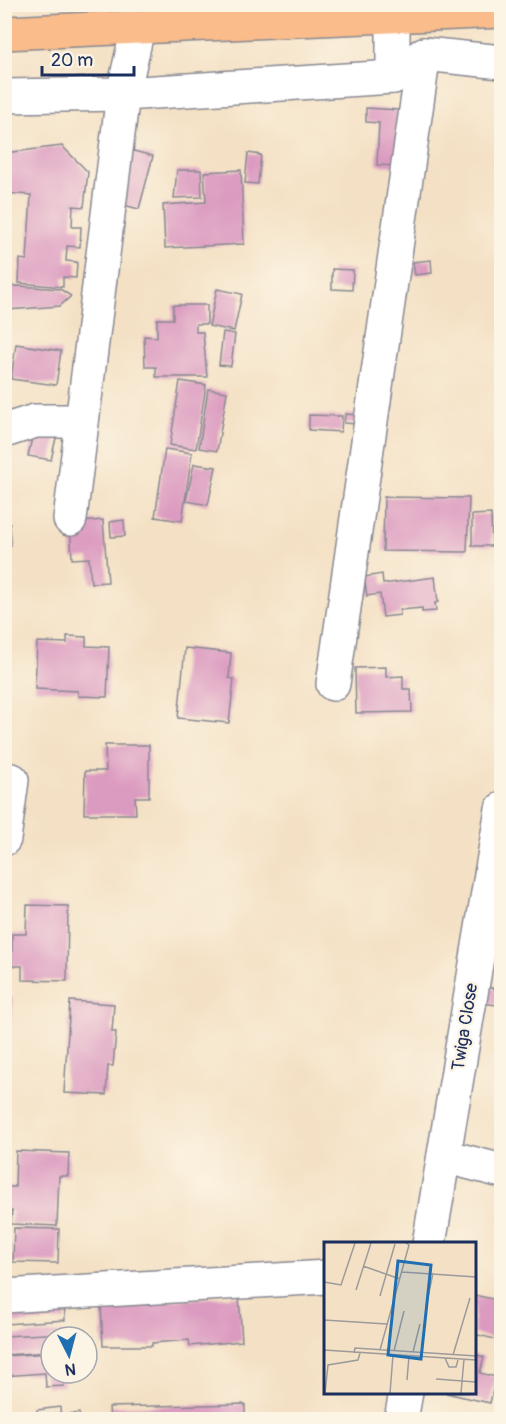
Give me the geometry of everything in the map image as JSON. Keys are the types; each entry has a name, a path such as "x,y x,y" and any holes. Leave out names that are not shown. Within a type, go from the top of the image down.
{"highway":[{"path":"4,33 138,28 179,15 501,11"}],"street":[{"path":"393,77 414,11"},
{"path":"70,519 123,94 138,28"},
{"path":"333,684 424,54"},
{"path":"4,96 123,94 393,77 424,54 501,62"},
{"path":"4,431 35,421 82,422"},
{"path":"4,839 12,780"},
{"name":"Twiga Close","path":"429,1242 501,809"},
{"path":"444,1156 501,1171"},
{"path":"4,1296 324,1277"},
{"path":"401,1419 406,1394"}],"building":[{"path":"366,108 399,110 397,166 377,165 379,123 366,122"},
{"path":"62,146 88,172 84,207 73,206 72,227 81,227 80,247 67,246 66,261 77,262 76,278 63,277 63,287 19,283 20,259 27,260 31,195 4,193 4,153"},
{"path":"130,150 153,156 139,209 116,203"},
{"path":"248,153 261,155 258,184 245,183"},
{"path":"177,170 201,170 202,197 174,198"},
{"path":"241,170 244,244 165,248 163,205 206,202 204,172"},
{"path":"431,260 432,273 415,275 413,262"},
{"path":"332,269 353,270 352,290 332,289"},
{"path":"4,287 60,289 71,296 60,306 7,310 8,324 4,324"},
{"path":"217,289 242,294 234,331 209,326"},
{"path":"173,305 207,305 207,324 196,324 196,332 203,332 207,377 156,377 156,367 145,367 144,336 157,337 157,319 173,319"},
{"path":"223,332 235,334 231,366 219,365"},
{"path":"16,344 61,351 56,385 11,379"},
{"path":"180,381 206,385 196,449 170,445"},
{"path":"208,389 227,392 217,451 199,448"},
{"path":"345,414 357,415 356,424 344,423"},
{"path":"309,415 342,416 341,432 309,430"},
{"path":"35,424 58,429 51,460 28,456"},
{"path":"165,449 192,453 182,521 155,517"},
{"path":"194,464 216,467 208,505 186,501"},
{"path":"384,497 469,498 467,552 383,551"},
{"path":"491,514 492,546 472,546 472,515"},
{"path":"103,520 108,582 91,583 89,558 72,559 70,523"},
{"path":"124,520 125,536 111,537 110,522"},
{"path":"4,524 10,524 11,546 4,546"},
{"path":"382,574 383,584 435,577 438,602 435,603 436,611 422,612 422,608 400,610 400,615 383,617 380,594 367,596 364,577"},
{"path":"67,636 86,637 86,646 109,647 107,697 78,696 78,691 35,689 37,642 67,643"},
{"path":"185,648 231,653 229,678 234,679 229,723 178,718"},
{"path":"386,667 386,677 403,676 403,689 411,689 412,712 356,713 355,668"},
{"path":"105,745 149,745 149,797 135,797 136,814 84,814 85,771 106,771"},
{"path":"27,905 68,906 67,981 22,980 22,966 12,966 12,934 26,934"},
{"path":"484,987 498,989 497,1005 481,1003"},
{"path":"4,998 12,998 11,1021 4,1021"},
{"path":"70,1001 114,1004 112,1032 116,1032 113,1066 108,1066 106,1095 64,1093"},
{"path":"16,1151 69,1153 68,1176 59,1176 57,1226 11,1224 12,1211 4,1211 4,1187 15,1187"},
{"path":"14,1228 59,1229 58,1263 13,1262"},
{"path":"4,1243 9,1243 10,1269 4,1269"},
{"path":"476,1295 502,1301 499,1340 476,1334"},
{"path":"239,1296 242,1341 190,1346 189,1340 152,1343 152,1346 103,1346 101,1305"},
{"path":"64,1298 65,1320 5,1324 5,1302"},
{"path":"39,1334 39,1353 4,1355 4,1336"},
{"path":"39,1354 39,1373 4,1376 4,1356"},
{"path":"476,1355 484,1357 480,1373 496,1377 490,1403 450,1394 476,1394"},
{"path":"46,1385 64,1385 64,1386 46,1387"},
{"path":"245,1404 245,1420 110,1420 109,1407"},
{"path":"60,1407 61,1420 38,1420 37,1410"},
{"path":"79,1413 80,1420 63,1420 63,1415"}]}
